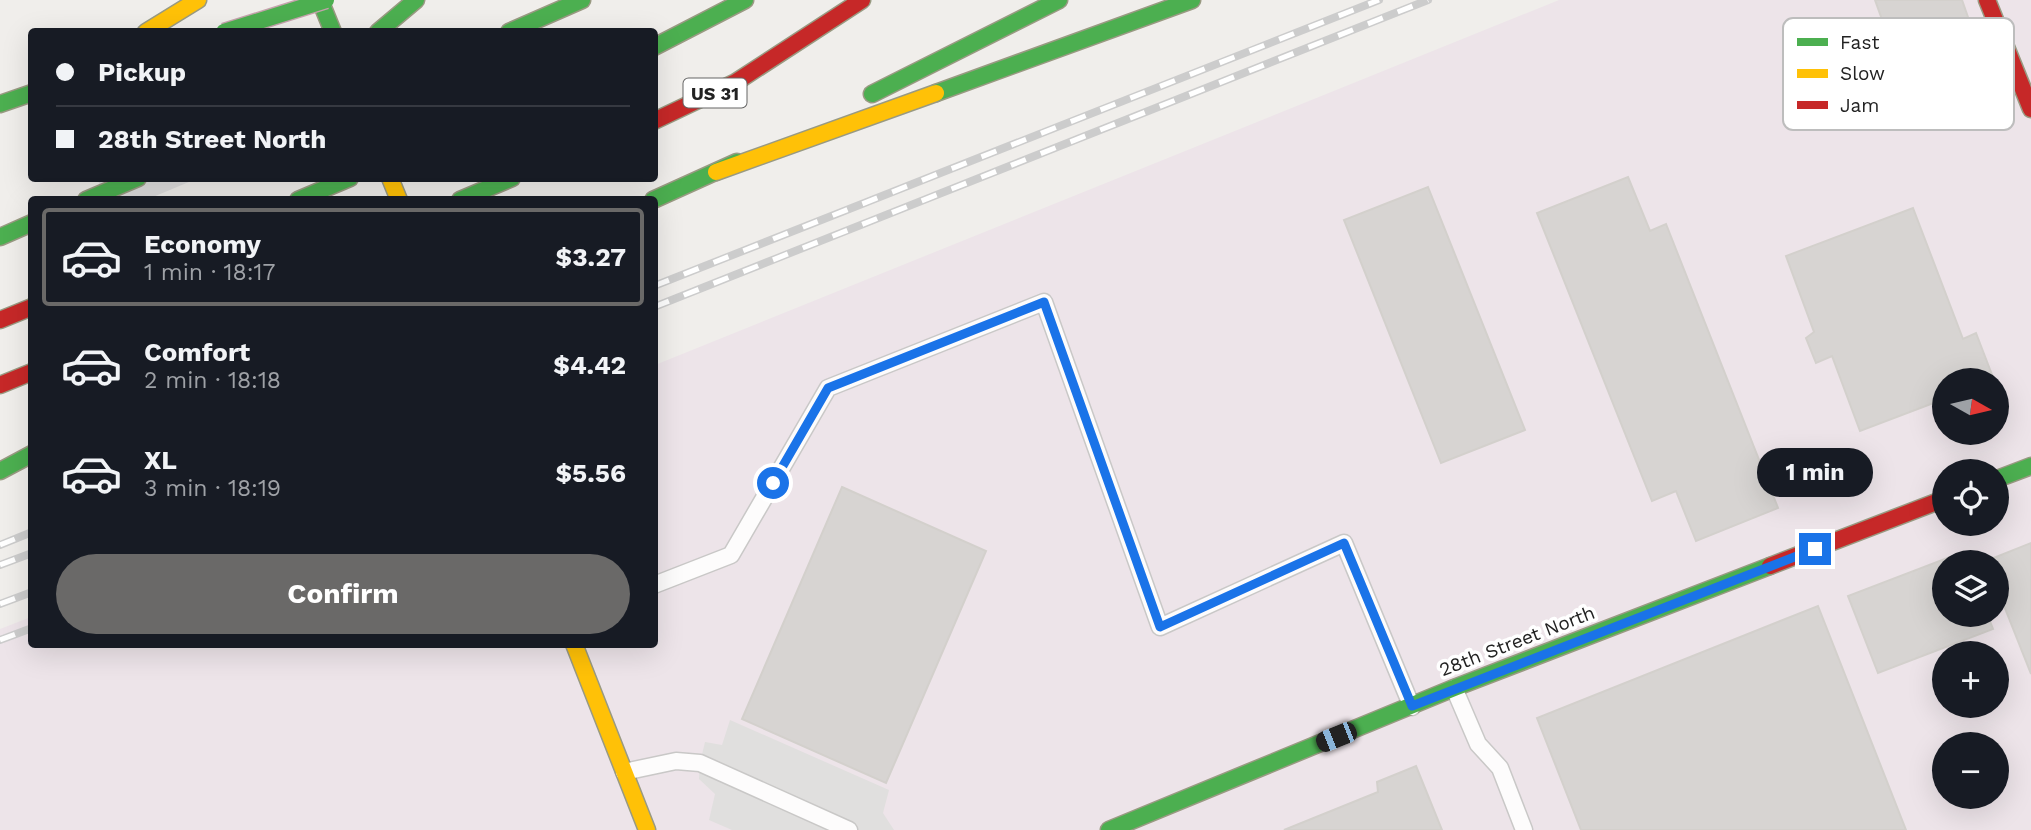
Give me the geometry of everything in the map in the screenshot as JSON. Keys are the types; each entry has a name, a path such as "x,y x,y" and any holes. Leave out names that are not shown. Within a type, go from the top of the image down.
{"main road":[{"path":"152,28 198,0"},
{"path":"320,0 330,28"},
{"path":"237,28 326,0"},
{"path":"383,28 416,0"},
{"path":"518,28 582,0"},
{"path":"658,45 745,0"},
{"name":"US 31","path":"658,119 687,108 773,61 862,0"},
{"path":"863,99 1059,0"},
{"path":"716,172 1192,0"},
{"path":"1987,0 1994,18"},
{"path":"2014,67 2031,109"},
{"path":"5,102 28,93"},
{"path":"658,198 839,111"},
{"path":"104,192 122,182"},
{"path":"95,196 128,182"},
{"path":"307,196 341,182"},
{"path":"468,196 502,182"},
{"path":"0,237 28,225"},
{"path":"0,320 28,309"},
{"path":"0,385 28,374"},
{"path":"0,458 28,448"},
{"path":"0,471 28,456"},
{"path":"2009,474 2031,466"},
{"name":"28th Street North","path":"1109,830 1454,688 1932,504"},
{"path":"576,648 647,830"}],"lane":[{"path":"658,583 731,555 828,388 1044,302 1160,627 1344,543 1412,706"},
{"path":"1454,688 1478,744 1500,768 1524,830"},
{"path":"624,772 676,761 700,763 849,830"}],"shaded area":[{"path":"1559,0 2031,0 2031,830 0,830 0,629 28,618 28,648 658,648 658,364"},
{"path":"730,720 889,790 883,813 894,830 732,830 709,820 715,794 699,779 700,763 705,742 722,745"}],"pier":[{"path":"98,182 189,182 156,196 106,196"}],"building":[{"path":"1875,0 1962,0 1968,18 1881,18"},
{"path":"1628,177 1650,231 1666,224 1778,508 1696,541 1676,491 1652,501 1537,213"},
{"path":"1428,187 1525,430 1441,463 1344,220"},
{"path":"1913,208 1963,339 1976,333 1989,368 1932,368 1932,404 1860,431 1832,356 1816,363 1806,338 1814,332 1786,256"},
{"path":"842,487 986,551 886,783 742,719"},
{"path":"2031,543 2031,674 2009,618 2009,552"},
{"path":"1932,564 1932,627 1993,629 1962,641 1932,641 1932,652 1878,673 1848,596"},
{"path":"1818,606 1906,830 1581,830 1537,718"},
{"path":"1416,766 1442,830 1284,830 1378,792 1377,782"}],"railway":[{"path":"658,284 1379,0"},
{"path":"658,305 1428,0"},
{"path":"0,545 28,534"},
{"path":"0,565 28,554"},
{"path":"0,604 28,594"},
{"path":"0,640 28,630"}],"traffic: fast":[{"path":"320,0 331,28"},
{"path":"237,28 326,0"},
{"path":"383,28 416,0"},
{"path":"518,28 582,0"},
{"path":"658,45 745,0"},
{"path":"872,94 1059,0"},
{"path":"936,93 1192,0"},
{"path":"0,104 28,94"},
{"path":"658,198 737,162"},
{"path":"95,196 129,182"},
{"path":"307,196 341,182"},
{"path":"469,196 503,182"},
{"path":"0,237 28,225"},
{"path":"0,471 28,456"},
{"path":"2009,474 2031,466"},
{"path":"1109,830 1454,688 1770,566"}],"traffic: slow":[{"path":"152,28 198,0"},
{"path":"716,172 936,93"},
{"path":"392,182 397,196"},
{"path":"576,648 647,830"}],"traffic: jam":[{"path":"658,119 736,82 862,0"},
{"path":"1987,0 1994,18"},
{"path":"2014,67 2031,109"},
{"path":"0,320 28,309"},
{"path":"0,385 28,374"},
{"path":"1770,566 1932,504"}],"route":[{"path":"773,483 828,388 1044,302 1160,627 1344,543 1412,706 1815,549"}]}
